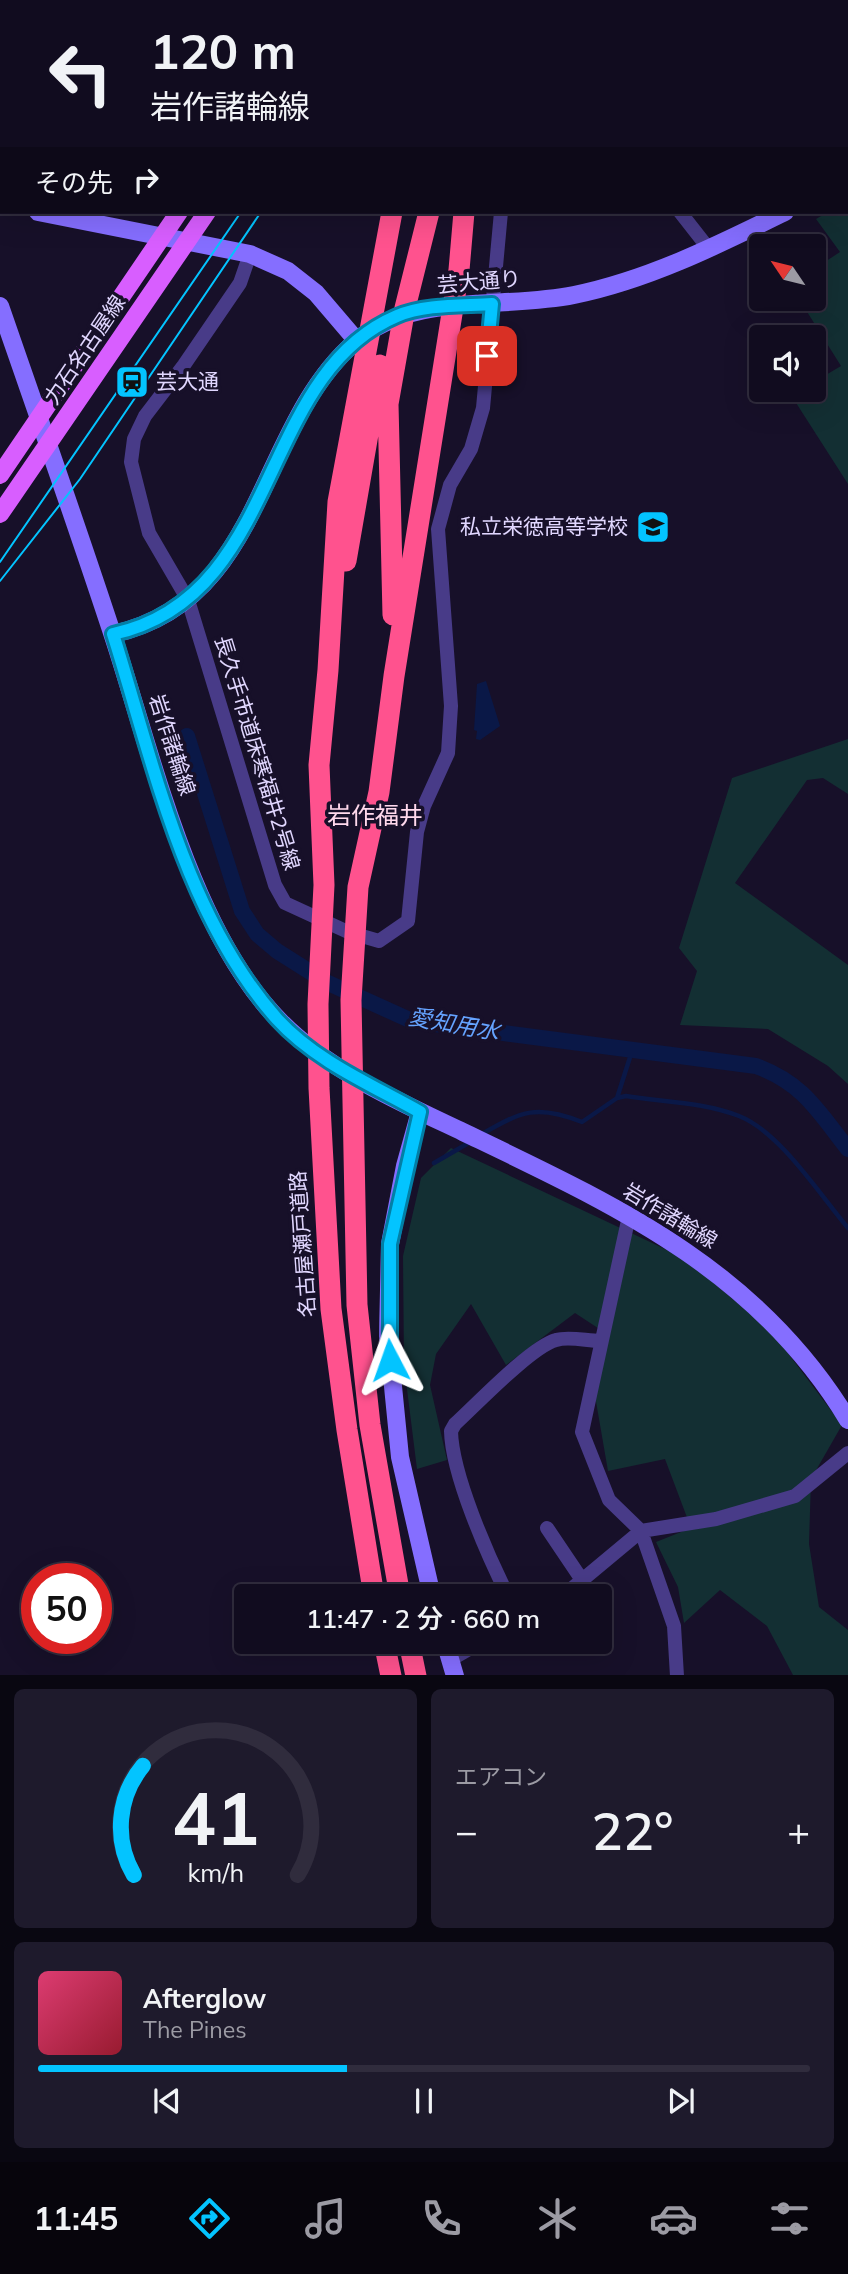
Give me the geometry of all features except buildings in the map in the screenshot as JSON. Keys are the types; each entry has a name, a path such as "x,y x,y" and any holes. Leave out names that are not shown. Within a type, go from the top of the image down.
{"highway":[{"path":"328,670 338,502 392,214"},
{"path":"328,670 416,214"},
{"path":"394,676 381,402 429,214"},
{"path":"398,1584 370,1425 357,1305 351,1000 358,887 379,792 394,676 459,270 464,214"},
{"name":"名古屋瀬戸道路","path":"328,670 318,765 323,892 319,1088 331,1309 372,1584"},
{"path":"387,1654 391,1675"},
{"path":"412,1654 416,1675"}],"main road":[{"path":"60,214 94,217 250,254 288,271 316,293 357,341"},
{"name":"力石名古屋線","path":"2,472 177,214"},
{"name":"力石名古屋線","path":"0,514 206,214"},
{"name":"芸大通り","path":"113,634 139,628 188,600 235,546 320,383 357,341 397,315 572,296 613,285 709,249 781,214"},
{"name":"岩作諸輪線","path":"0,306 113,634 173,824 206,910 244,975 278,1020 324,1058 420,1112 629,1216 687,1250 763,1312 810,1364 848,1420"},
{"path":"420,1112 390,1244 388,1336 400,1457 429,1584"}],"street":[{"path":"492,304 501,214"},
{"path":"682,214 709,249"},
{"path":"188,600 162,558 140,508 131,462 134,439 145,416 240,283 250,254"},
{"name":"長久手市道床寒福井2号線","path":"188,600 275,885 285,903 348,932 379,941 408,921 417,832 424,806 448,753 452,706 450,659 438,529 450,485 471,449 483,408 492,304"},
{"path":"629,1216 582,1432 609,1500 641,1531 674,1626 677,1675"},
{"path":"502,1584 468,1502 451,1431 455,1423 515,1369 550,1343 558,1339 600,1341"},
{"path":"577,1584 641,1531 716,1519 795,1496 848,1453"},
{"path":"547,1528 582,1580"},
{"path":"453,1668 466,1654"}],"green space":[{"path":"825,214 848,214 848,484 795,402 826,402 826,375 841,366 826,342 826,325 815,325 807,312 826,312 826,261 840,252 816,219"},
{"path":"848,739 848,794 823,778 807,780 735,883 848,965 848,1084 828,1066 768,1029 680,1025 697,971 679,948 732,778"},
{"path":"451,1148 684,1258 772,1332 842,1425 811,1479 809,1544 819,1607 848,1630 848,1675 793,1675 767,1626 720,1590 684,1623 678,1587 656,1542 691,1528 665,1459 608,1471 594,1390 607,1334 575,1313 506,1365 471,1304 436,1354 430,1385 447,1460 417,1469 404,1365 403,1256 421,1178"}],"water":[{"path":"486,681 500,726 480,740 476,739 477,731 474,730 477,684"}],"waterway":[{"name":"愛知用水","path":"187,736 242,911 257,934 277,951 326,982 412,1021 756,1066 798,1090 848,1149"},
{"path":"617,1098 632,1051"},
{"path":"482,1134 519,1115 530,1113 553,1113 582,1122 617,1098 626,1096 726,1111 754,1124 784,1150 848,1228"},
{"path":"434,1163 472,1141"}],"tram line":[{"path":"0,562 240,214"},
{"path":"0,581 80,479 260,214"}],"place":[{"name":"芸大通","path":"132,382"},
{"name":"私立栄徳高等学校","path":"653,527"}],"district":[{"name":"岩作福井","path":"375,816"}],"route":[{"path":"390,1360 390,1244 405,1166 420,1112 324,1058 278,1020 244,975 206,910 173,824 113,634 139,628 188,600 235,546 294,428 320,383 339,358 357,341 397,315 492,304 487,356"}]}
